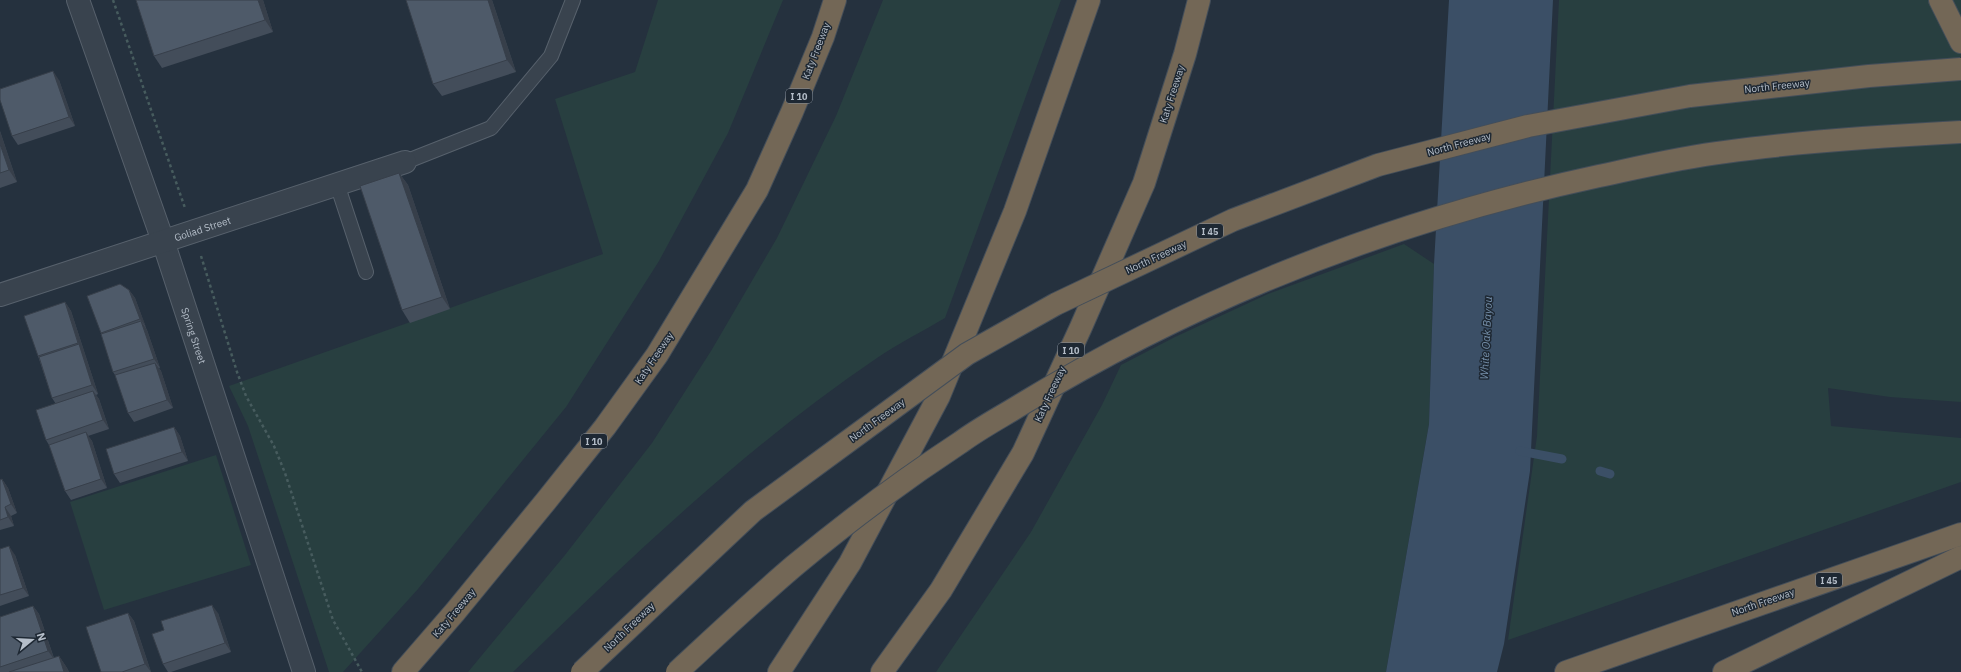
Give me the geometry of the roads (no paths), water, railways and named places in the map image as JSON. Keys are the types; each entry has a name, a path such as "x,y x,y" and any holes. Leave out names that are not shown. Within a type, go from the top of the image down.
{"highway":[{"name":"Katy Freeway","path":"403,672 455,612 605,427 657,354 757,190 798,98 823,37 835,0"},
{"path":"780,672 850,563 939,396 1015,211 1089,0"},
{"name":"Katy Freeway","path":"882,672 941,590 1023,453 1081,327 1144,183 1185,54 1199,0"},
{"path":"1940,0 1961,42"},
{"name":"North Freeway","path":"582,672 753,511 967,354 1056,304 1233,220 1378,165 1528,126 1690,96 1869,76 1961,69"},
{"path":"677,672 794,566 853,519 962,441 1074,373 1173,321 1284,271 1368,240 1443,215 1549,186 1658,163 1724,152 1781,146 1961,132"},
{"name":"North Freeway","path":"1566,672 1961,534"},
{"path":"1724,672 1961,557"}],"street":[{"name":"Spring Street","path":"78,0 163,241 304,672"},
{"name":"Goliad Street","path":"0,295 409,160"}],"lane":[{"path":"409,160 490,128 512,104 551,56 573,0"},
{"path":"337,184 366,272"}],"water":[{"name":"White Oak Bayou","path":"1449,0 1553,0 1530,471 1504,644 1497,672 1386,672 1429,424 1434,264"}],"waterway":[{"path":"1520,451 1562,459"},
{"path":"1600,471 1610,474"}]}
